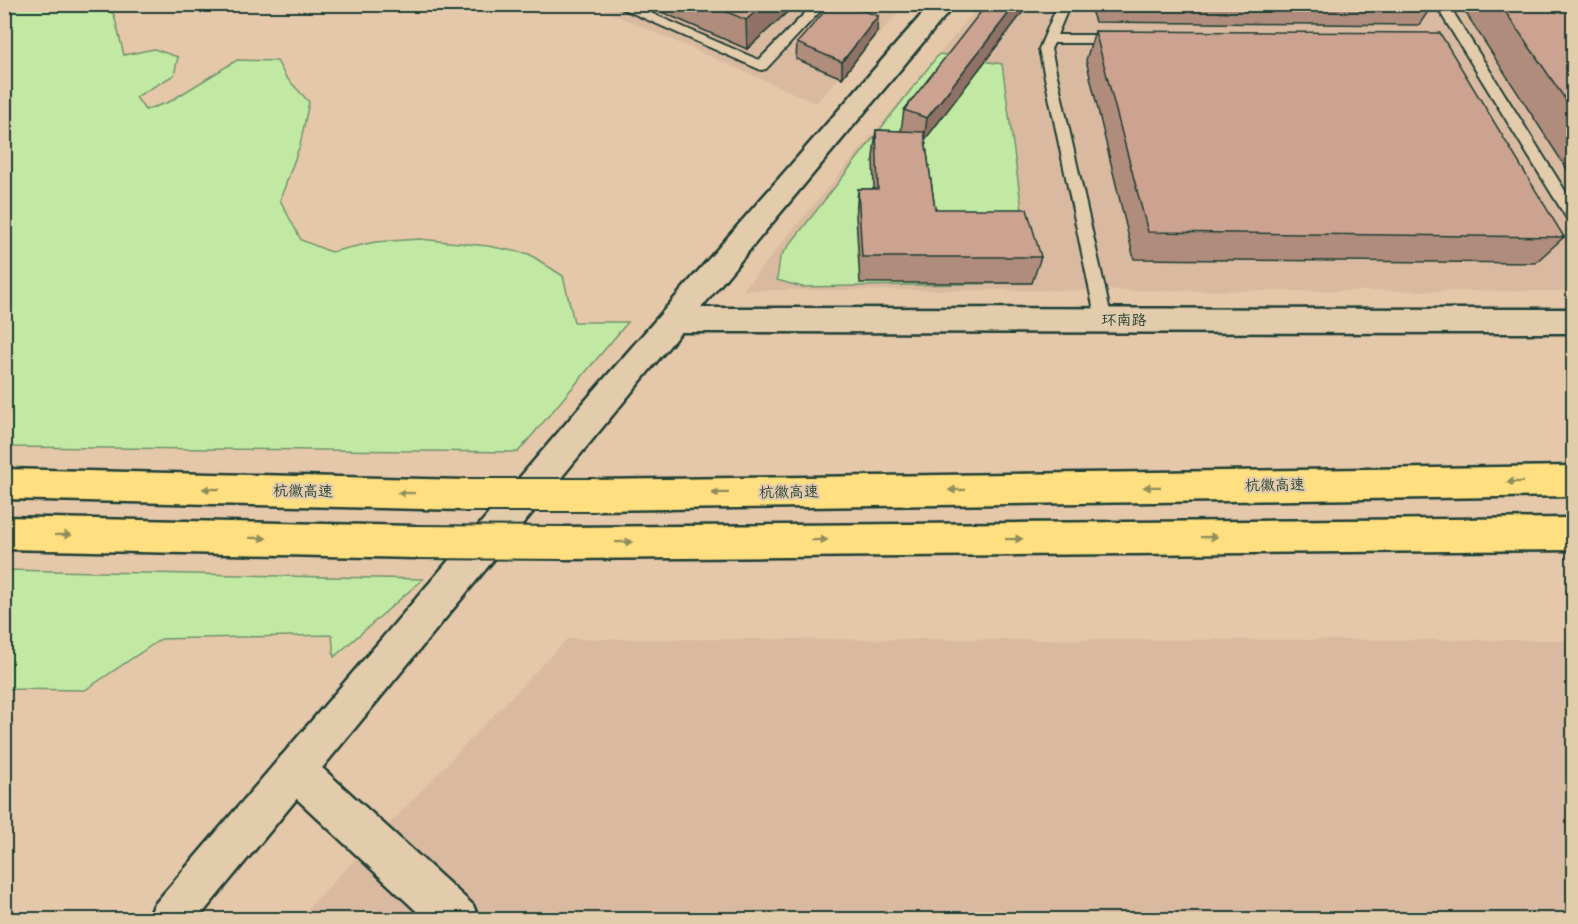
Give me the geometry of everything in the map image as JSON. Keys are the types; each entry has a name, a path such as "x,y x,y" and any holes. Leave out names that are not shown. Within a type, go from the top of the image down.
{"highway":[{"name":"杭徽高速","path":"4,484 464,495 595,495 1574,481"},
{"path":"4,533 566,543 1574,534"}],"street":[{"path":"169,920 674,320 930,8"},
{"name":"环南路","path":"674,320 1574,321"},
{"path":"295,770 458,920"}],"lane":[{"path":"618,4 761,66 821,4"},
{"path":"1064,4 1048,39 1046,49 1104,320"},
{"path":"1441,4 1574,218"},
{"path":"1048,39 1130,39"}],"shaded area":[{"path":"592,5 906,5 816,103"},
{"path":"980,5 1573,5 1573,291 743,290"},
{"path":"567,639 1573,640 1573,919 297,920"}],"green space":[{"path":"25,5 103,5 114,15 124,55 154,49 178,57 174,75 136,97 145,110 169,102 237,60 277,61 286,77 309,102 300,145 280,200 301,240 331,252 375,242 420,239 488,246 529,254 563,276 574,322 628,322 518,452 5,447 4,13"},
{"path":"939,54 1002,64 1032,283 802,287 777,280 780,257"},
{"path":"5,570 423,579 334,657 332,635 161,639 85,690 5,689"}],"building":[{"path":"708,4 764,4 746,20"},
{"path":"831,4 844,4 878,16 842,62 797,43"},
{"path":"987,4 1016,4 927,118 904,110"},
{"path":"1500,4 1574,4 1574,112"},
{"path":"1095,31 1440,33 1564,237 1148,232"},
{"path":"876,130 924,132 935,209 1027,209 1041,257 862,257 858,189 878,189"}]}
